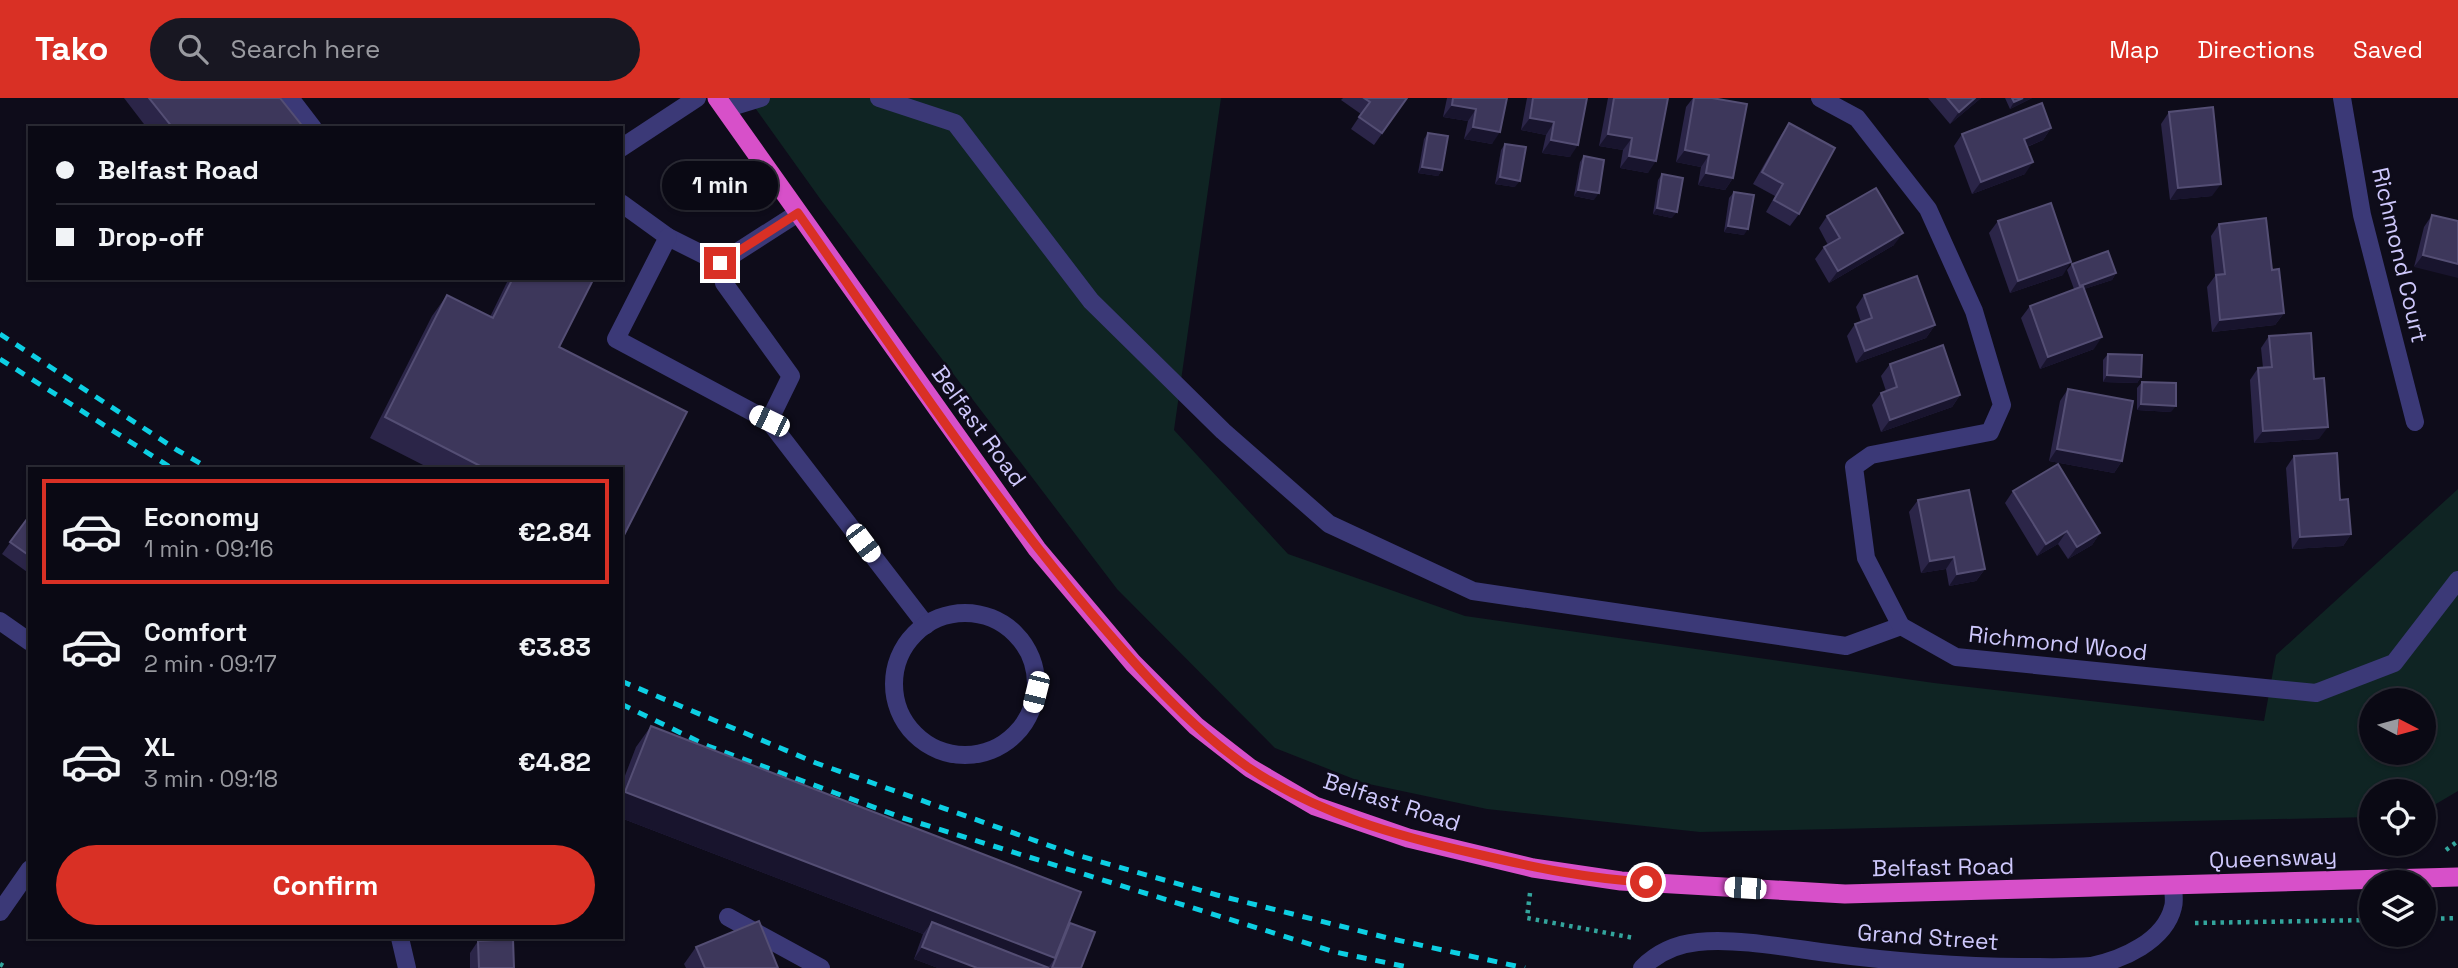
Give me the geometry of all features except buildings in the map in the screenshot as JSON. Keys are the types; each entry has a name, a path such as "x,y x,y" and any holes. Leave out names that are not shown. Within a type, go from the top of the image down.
{"highway":[{"name":"Belfast Road","path":"721,104 1037,549 1133,663 1196,726 1250,768 1315,806 1408,838 1533,868 1621,881 1845,894 2173,886"},
{"name":"Queensway","path":"2173,886 2458,877"}],"street":[{"path":"290,98 311,126"},
{"path":"623,147 697,98"},
{"path":"721,104 761,98"},
{"path":"879,98 955,123 1091,301 1223,431 1329,524 1473,590 1846,646 1901,626 1866,558 1854,467 1871,455 1990,432 2001,405 1974,311 1928,209 1857,118 1821,98"},
{"name":"Richmond Court","path":"2342,98 2362,215 2415,422"},
{"path":"623,204 668,237 720,263"},
{"path":"720,263 798,213"},
{"path":"668,237 616,339 769,421 926,625"},
{"path":"720,263 724,283 791,376 769,421"},
{"name":"Richmond Wood","path":"1901,626 1956,657 2316,693 2394,663 2458,580"},
{"path":"970,613 992,618 1012,630 1026,648 1035,669 1036,692 1030,715 1017,734 998,748 975,755 951,755 928,746 910,730 898,710 894,686 897,663 908,641 926,625 947,615 970,613"},
{"path":"0,621 28,641"},
{"path":"0,912 28,872"},
{"path":"2166,924 2174,906 2173,886"},
{"path":"728,917 821,968"},
{"name":"Grand Street","path":"1642,968 1653,957 1678,946 1699,942 1730,942 1882,960 1986,967 2090,966 2130,952 2151,940 2166,924"},
{"path":"400,939 407,968"}],"path":[{"path":"1533,868 1527,918 1678,946"},
{"path":"2436,919 2458,918"},
{"path":"2166,924 2359,920"},
{"path":"0,964 7,968"}],"green space":[{"path":"748,98 1221,98 1174,430 1288,554 1465,616 1934,683 2264,721 2276,655 2458,489 2458,791 2436,804 2436,779 2359,779 2359,817 1700,832 1487,809 1364,783 1275,748 1117,589 821,200"}],"railway":[{"path":"0,334 207,467"},
{"path":"0,359 170,467"},
{"path":"623,682 816,763 1073,854 1217,895 1388,938 1525,968"},
{"path":"623,705 708,746 903,818 1335,952 1412,968"}],"route":[{"path":"720,263 798,213 1037,549 1133,663 1196,726 1250,768 1315,806 1408,838 1533,868 1646,882"}]}
